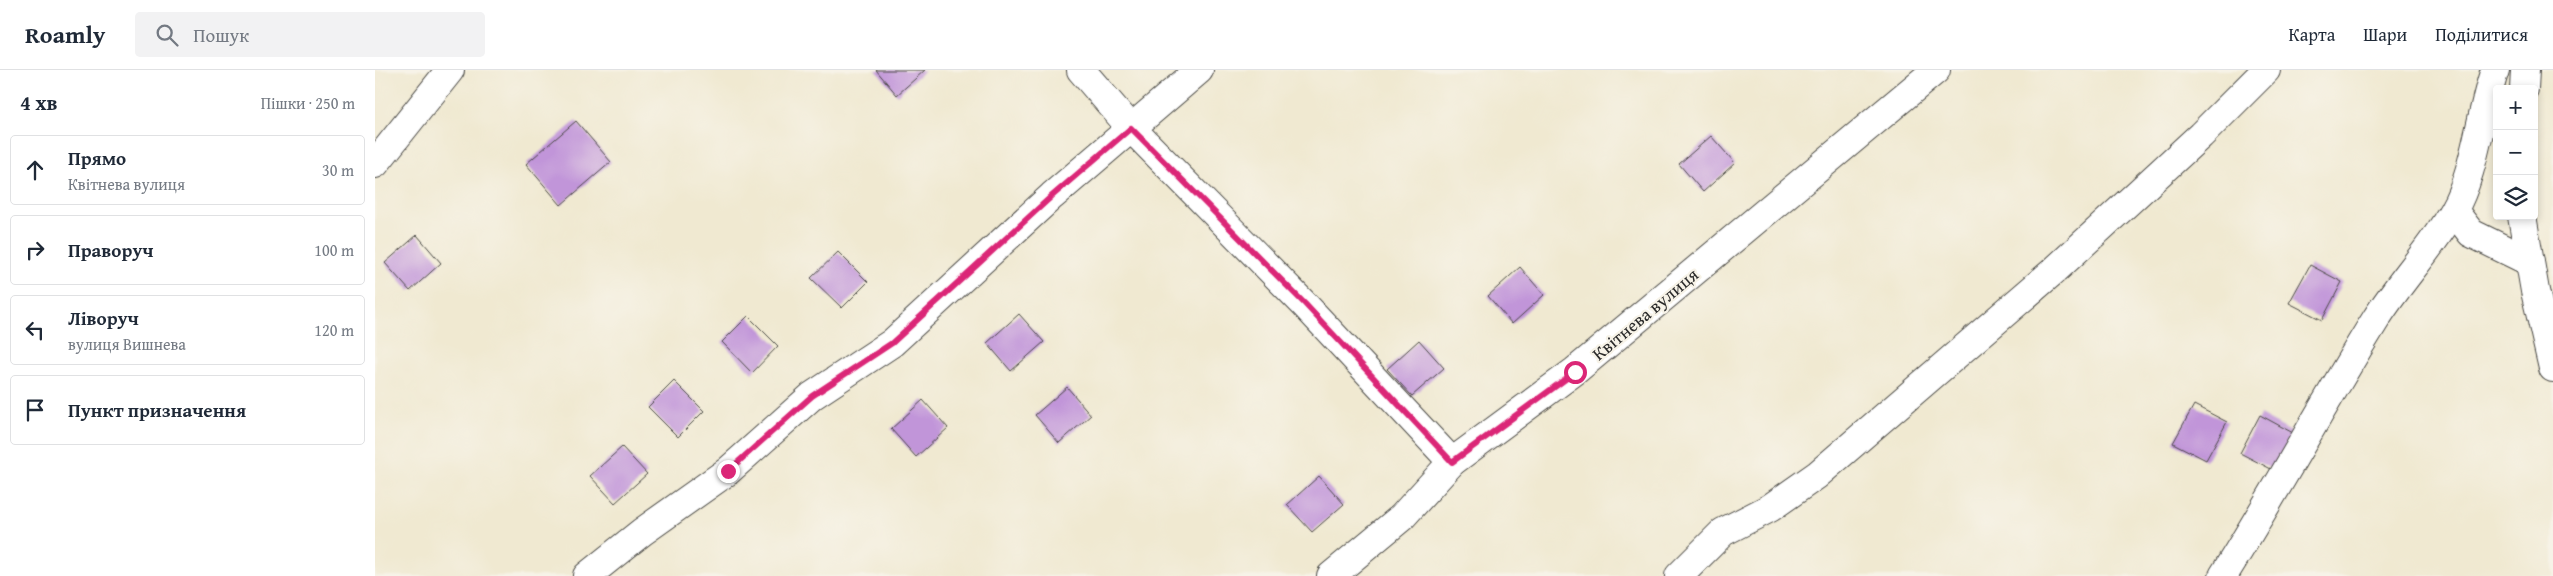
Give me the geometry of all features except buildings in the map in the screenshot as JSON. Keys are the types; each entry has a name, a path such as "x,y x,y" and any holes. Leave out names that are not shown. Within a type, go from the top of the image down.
{"street":[{"path":"375,164 450,70"},
{"path":"1081,70 1131,128 1305,304 1452,462"},
{"path":"587,576 643,532 728,471 812,396 892,343 1045,202 1199,70"},
{"name":"Квітнева вулиця","path":"1331,576 1402,517 1452,462 1575,372 1936,70"},
{"path":"1679,576 1723,532 1770,508 1817,475 2049,275 2201,135 2266,70"},
{"path":"2223,576 2275,494 2377,318 2454,210 2470,166 2495,70"},
{"path":"2524,85 2525,70"},
{"path":"2454,210 2471,234 2530,262"},
{"path":"2523,220 2553,368"}],"route":[{"path":"728,471 812,396 892,343 1052,196 1131,128 1305,304 1452,462 1575,372"}]}
